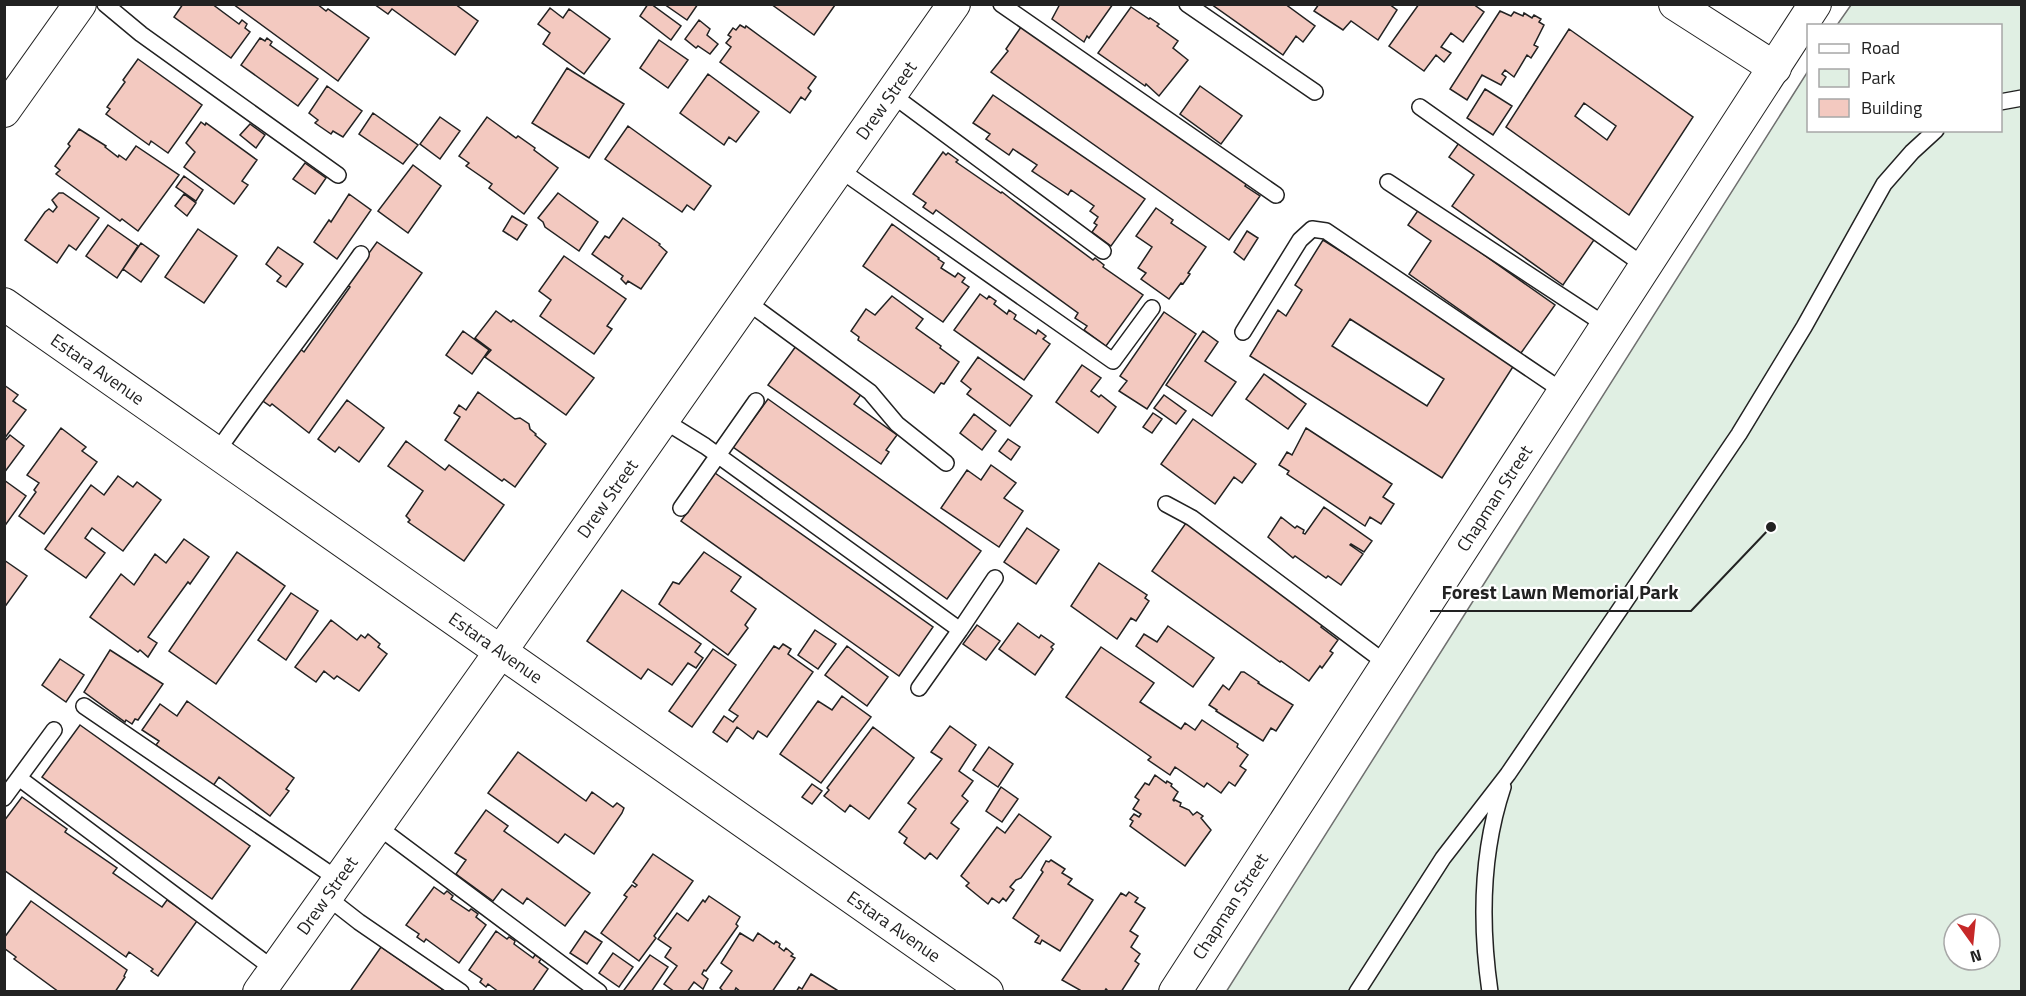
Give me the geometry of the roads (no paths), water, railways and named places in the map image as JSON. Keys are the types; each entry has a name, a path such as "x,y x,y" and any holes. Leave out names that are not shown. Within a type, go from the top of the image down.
{"street":[{"path":"4,111 80,4"},
{"name":"Drew Street","path":"267,981 954,4"},
{"path":"1675,4 1775,68"},
{"name":"Chapman Street","path":"1175,992 1815,4"},
{"name":"Estara Avenue","path":"4,304 987,992"}],"lane":[{"path":"105,4 141,34 338,175"},
{"path":"1001,4 1276,195"},
{"path":"1187,4 1315,92"},
{"path":"891,94 1103,250"},
{"path":"2002,102 2022,98"},
{"path":"1420,107 1646,267"},
{"path":"1357,992 1443,858 1508,774 1739,434 1804,327 1884,183 1934,132"},
{"path":"839,169 1113,361 1152,308"},
{"path":"1388,182 1607,326"},
{"path":"1243,332 1300,240 1312,229 1326,231 1564,392"},
{"path":"216,453 361,254"},
{"path":"746,301 870,392 897,424 946,463"},
{"path":"681,508 756,401"},
{"path":"663,420 718,456 960,630"},
{"path":"1166,504 1192,518 1387,664"},
{"path":"919,688 995,578"},
{"path":"84,706 333,888 359,922 461,992"},
{"path":"4,798 54,730"},
{"path":"1490,992 1484,952 1484,896 1489,843 1495,812 1508,774"},
{"path":"19,778 267,981"},
{"path":"377,826 599,992"}],"place":[{"name":"Forest Lawn Memorial Park","path":"1771,527"}]}
